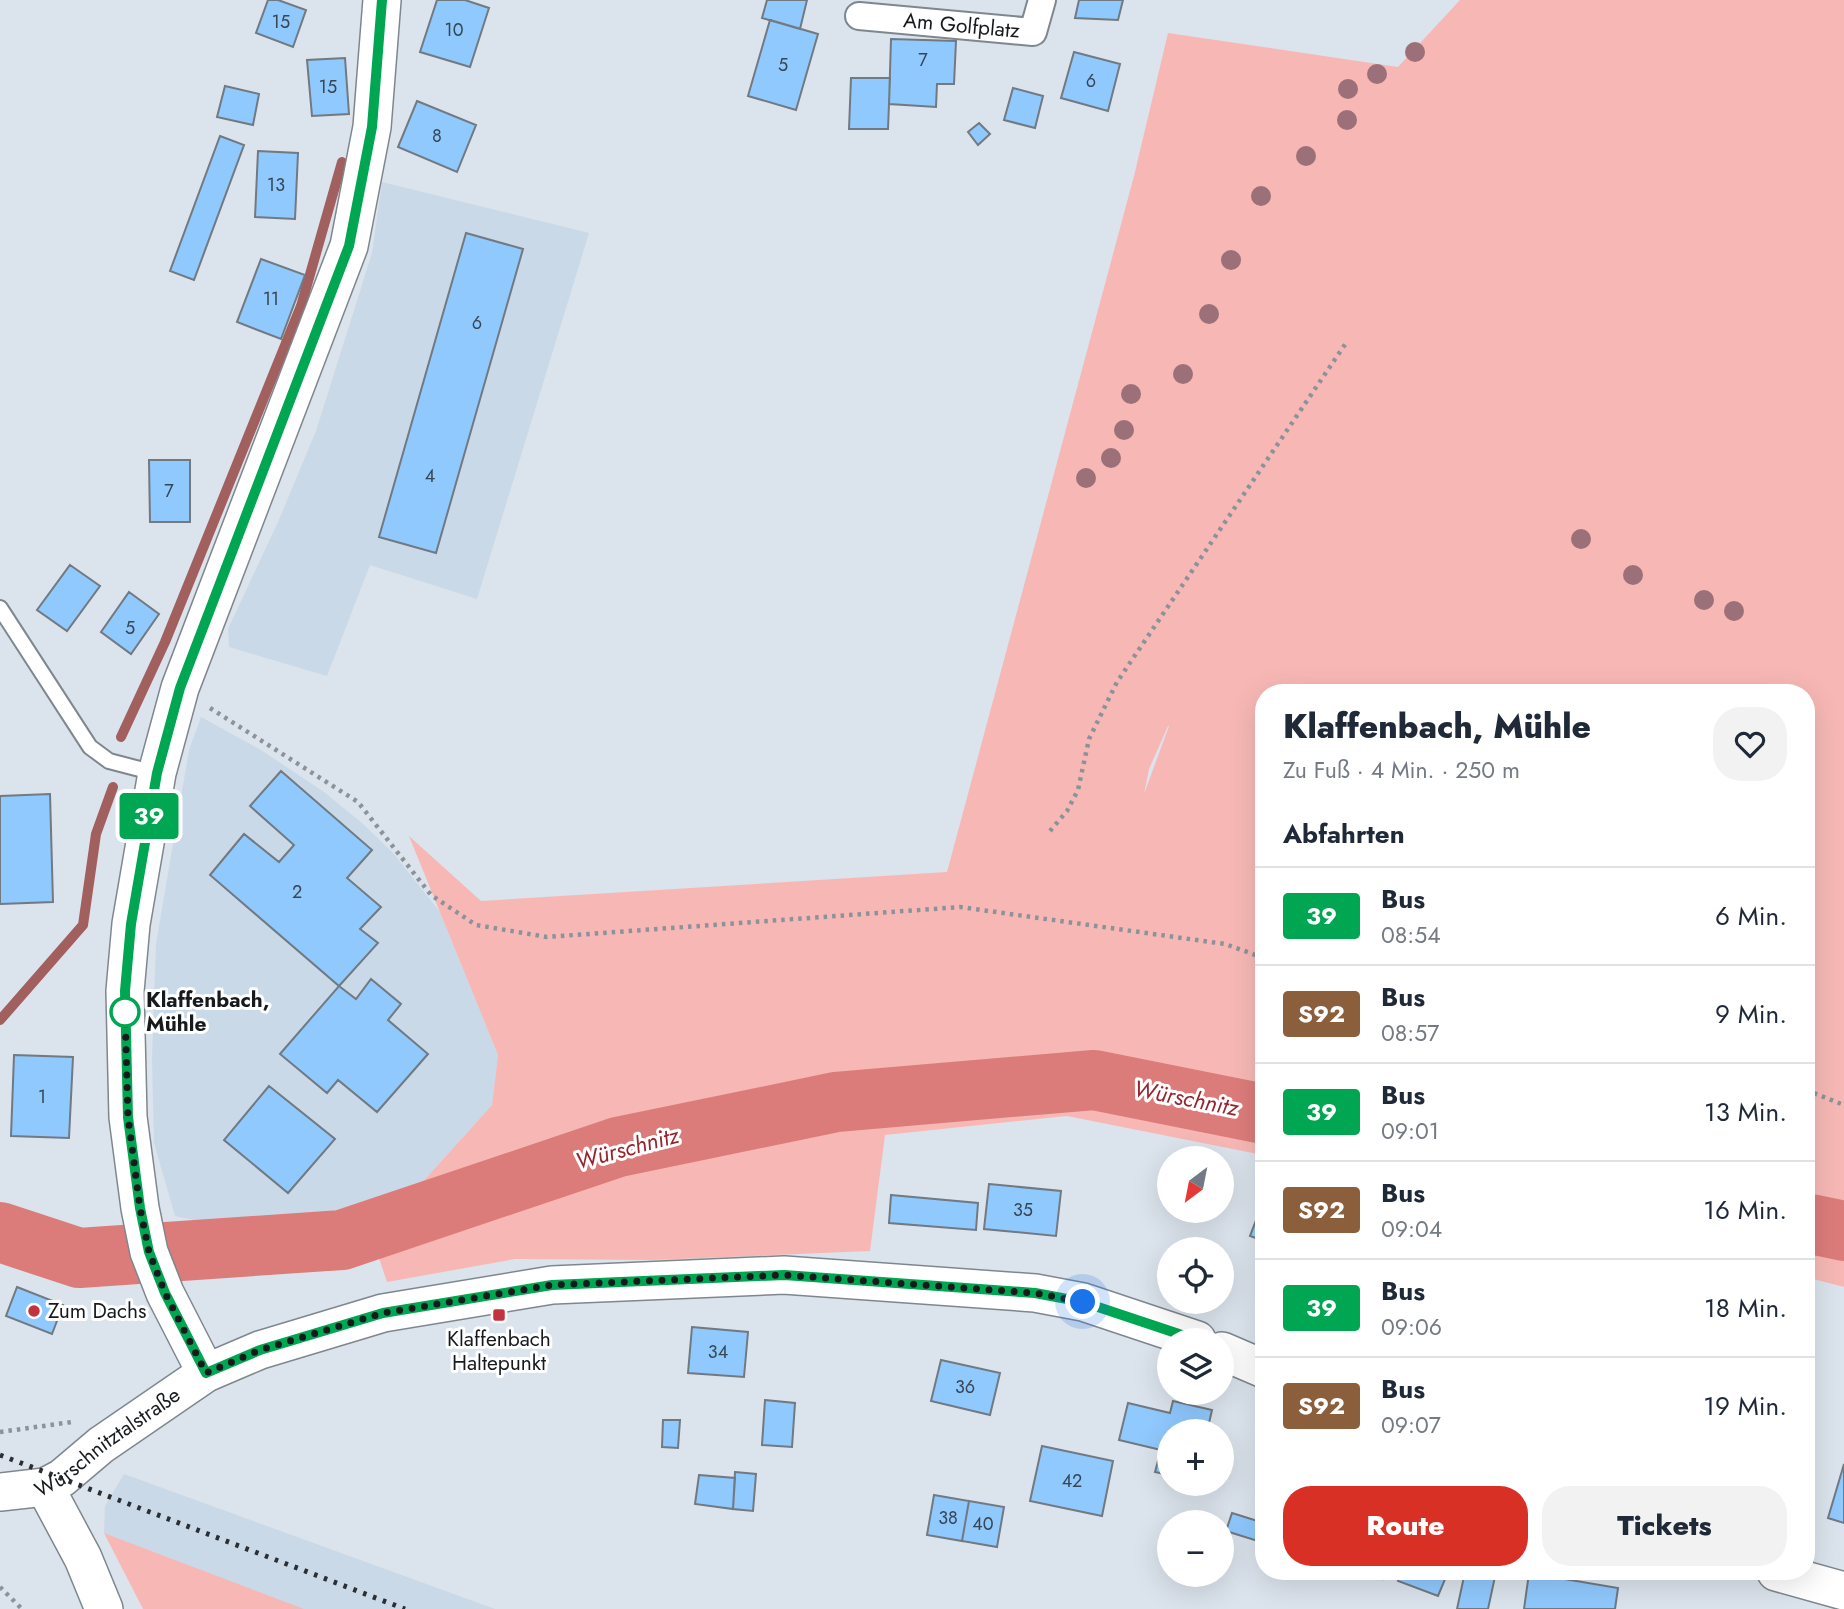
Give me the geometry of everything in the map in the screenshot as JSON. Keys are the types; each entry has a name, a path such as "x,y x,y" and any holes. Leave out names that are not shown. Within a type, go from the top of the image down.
{"street":[{"path":"206,1373 165,1293 149,1252 140,1208 128,1117 125,991 131,924 157,773 180,688 349,246 372,127 382,0"},
{"name":"Am Golfplatz","path":"859,16 1033,32 1042,0"},
{"name":"Würschnitztalstraße","path":"0,1492 45,1487 62,1478 101,1445 206,1373 260,1350 383,1313 552,1285 784,1275 1035,1293 1083,1302 1161,1328"},
{"path":"1234,1356 1255,1365"},
{"path":"45,1487 83,1558 104,1609"},
{"path":"1805,1580 1844,1591"}],"lane":[{"path":"0,608 90,747 109,761 157,773"}],"path":[{"path":"1050,831 1067,811 1078,789 1089,739 1117,682 1346,343"},
{"path":"180,688 358,802 431,895 476,925 547,937 960,907 1225,944 1255,955"},
{"path":"1815,1094 1844,1105"},
{"path":"0,1432 80,1421 101,1445"},
{"path":"0,1587 22,1609"}],"shaded area":[{"path":"1460,0 1844,0 1844,1287 1815,1279 1815,684 1255,684 1255,1153 1234,1149 1234,1146 1218,1146 1067,1116 885,1135 870,1251 654,1260 515,1259 387,1282 363,1210 419,1186 492,1105 498,1055 409,836 481,901 947,872 1134,176 1168,33 1398,67","holes":["1168,726 1169,726 1144,794 1149,769"]},
{"path":"382,182 589,233 477,599 370,565 327,676 229,647 228,629 278,522 316,431 372,253"},
{"path":"201,717 261,750 324,792 393,853 440,912 498,1055 492,1105 419,1186 363,1210 249,1232 175,1216 154,1143 152,1059 156,944 189,750"},
{"path":"124,1474 495,1609 302,1609 104,1533 105,1506"},
{"path":"104,1533 304,1609 143,1609"}],"building":[{"path":"268,0 278,0 306,10 293,47 256,33"},
{"path":"437,0 465,0 489,8 470,67 420,52"},
{"path":"767,0 807,0 800,29 762,18"},
{"path":"1079,0 1123,0 1118,20 1075,18"},
{"path":"770,20 818,34 796,110 748,96"},
{"path":"891,39 956,41 954,84 937,84 936,107 889,104"},
{"path":"1074,52 1120,64 1108,111 1061,98"},
{"path":"345,58 349,114 312,116 307,60"},
{"path":"851,78 890,78 888,129 849,129"},
{"path":"225,86 259,94 253,125 217,117"},
{"path":"1013,88 1043,96 1035,128 1004,120"},
{"path":"417,101 476,125 457,172 398,147"},
{"path":"979,123 990,134 978,145 968,132"},
{"path":"220,136 244,145 194,280 170,271"},
{"path":"258,151 298,153 295,219 255,217"},
{"path":"466,233 523,249 436,553 379,537"},
{"path":"261,259 305,275 281,339 237,322"},
{"path":"149,460 190,460 190,522 150,522"},
{"path":"70,565 100,586 67,631 37,610"},
{"path":"129,592 159,614 131,654 101,632"},
{"path":"281,771 372,850 347,878 381,907 360,929 378,943 339,986 210,875 244,834 279,862 294,845 250,806"},
{"path":"50,794 53,902 0,904 0,796"},
{"path":"371,979 401,1004 388,1020 428,1054 377,1112 338,1080 327,1093 280,1054 339,986 356,999"},
{"path":"14,1055 73,1057 69,1138 11,1136"},
{"path":"269,1086 335,1139 288,1193 224,1140"},
{"path":"989,1184 1061,1191 1056,1236 984,1229"},
{"path":"891,1195 978,1203 976,1230 889,1223"},
{"path":"1255,1223 1255,1238 1250,1236"},
{"name":"Zum Dachs","path":"17,1287 63,1305 52,1334 6,1316"},
{"path":"692,1327 748,1332 744,1377 688,1373"},
{"path":"941,1360 1000,1373 990,1415 931,1401"},
{"path":"765,1400 795,1403 792,1447 762,1445"},
{"path":"1128,1403 1170,1413 1172,1405 1190,1405 1212,1410 1210,1419 1157,1419 1157,1449 1119,1440"},
{"path":"663,1420 680,1420 678,1448 662,1447"},
{"path":"1042,1446 1113,1461 1102,1516 1030,1501"},
{"path":"1844,1464 1844,1523 1828,1518"},
{"path":"735,1472 756,1474 753,1511 733,1509"},
{"path":"699,1475 735,1478 733,1509 695,1504"},
{"path":"934,1495 969,1501 962,1541 927,1535"},
{"path":"969,1501 1004,1507 997,1547 962,1541"},
{"path":"1234,1514 1255,1520 1255,1540 1234,1534"},
{"path":"1398,1580 1445,1580 1438,1596"},
{"path":"1463,1580 1494,1580 1488,1609 1457,1609"},
{"path":"1528,1580 1571,1580 1618,1588 1615,1609 1524,1609"}],"waterway":[{"path":"121,737 165,642 301,306 342,162"},
{"path":"0,1020 83,925 96,834 113,787"},
{"name":"Würschnitz","path":"0,1232 79,1258 342,1240 618,1147 836,1102 1094,1080 1255,1112"},
{"name":"Würschnitz","path":"1815,1225 1844,1231"}],"railway":[{"path":"0,1455 405,1609"}],"bus line":[{"name":"39","path":"382,0 372,127 349,246 180,688 157,773 131,924 125,991 128,1117 140,1208 149,1252 187,1341 206,1373 260,1350 383,1313 552,1285 784,1275 1035,1293 1083,1302 1161,1328"}],"place":[{"name":"Klaffenbach, Mühle","path":"125,1012"},
{"name":"Zum Dachs","path":"34,1311"},
{"name":"Klaffenbach Haltepunkt","path":"499,1315"}],"route":[{"path":"125,1012 128,1117 140,1208 149,1252 187,1341 206,1373 260,1350 383,1313 552,1285 784,1275 1035,1293 1083,1302"}]}
